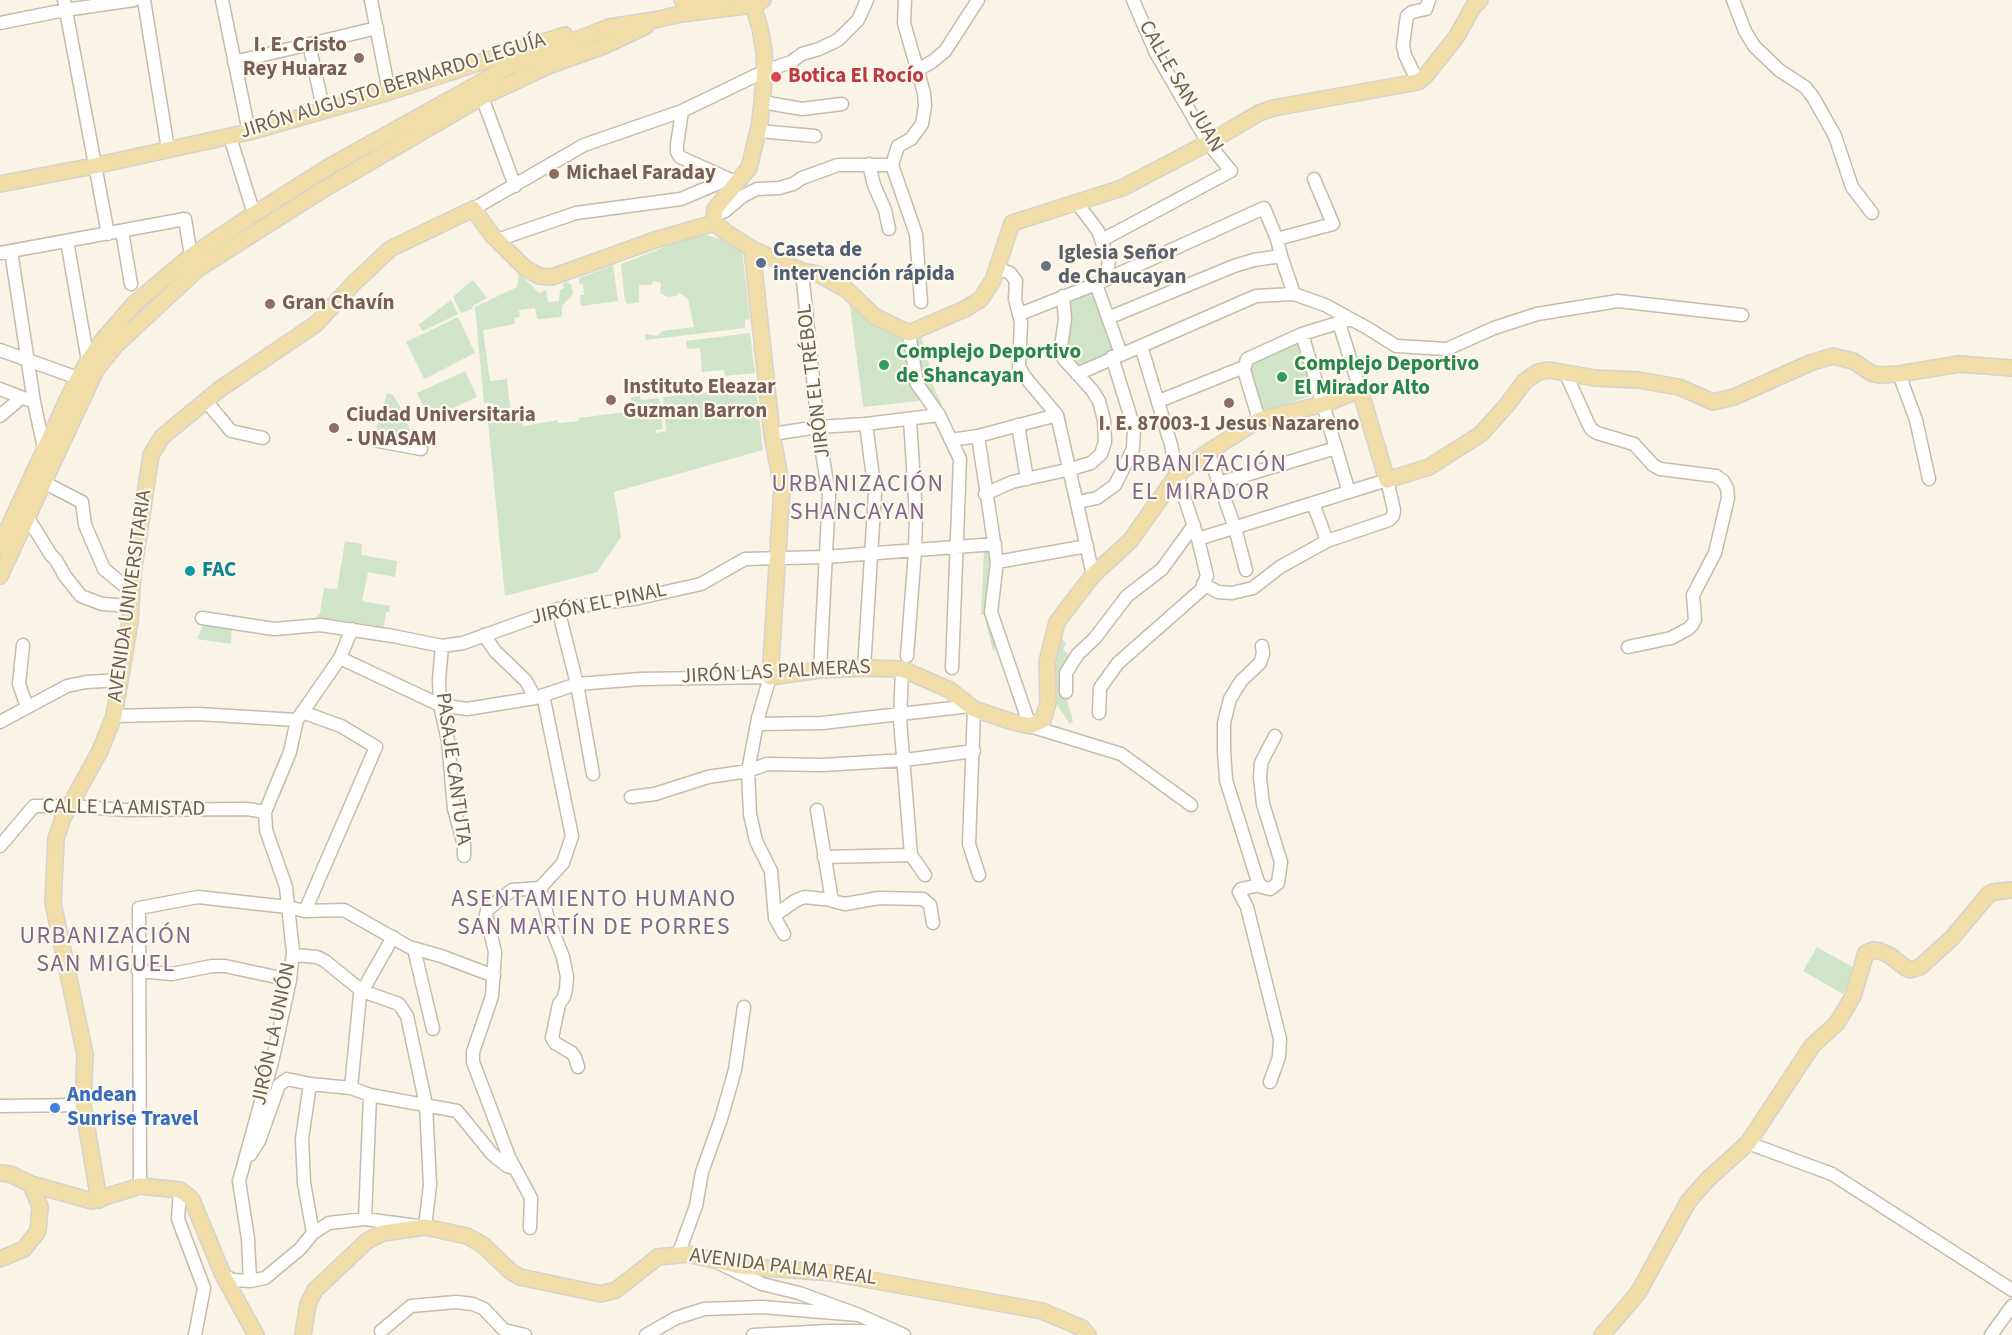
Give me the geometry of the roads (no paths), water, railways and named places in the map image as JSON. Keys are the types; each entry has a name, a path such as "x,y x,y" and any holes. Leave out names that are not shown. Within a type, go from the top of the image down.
{"main road":[{"path":"682,0 710,1 724,9"},
{"path":"712,219 726,233 752,249 802,271 818,274 846,289 874,316 909,333 965,309 981,299 993,280 1012,224 1122,188 1208,143 1259,113 1273,108 1418,82 1457,36 1479,0"},
{"path":"0,546 44,448 88,373 201,268 478,92 510,66 609,27 758,2 765,71 758,131 749,168 733,180 712,219 552,277 539,276 525,268 497,240 472,209"},
{"path":"0,576 4,555 28,518 45,483 102,341 134,304 191,256 334,164 478,92 604,46 633,33 654,20"},
{"name":"JIRÓN AUGUSTO BERNARDO LEGUÍA","path":"0,184 230,137 324,112 534,44 569,34 609,27"},
{"name":"AVENIDA UNIVERSITARIA","path":"99,1200 83,1105 85,1054 53,903 56,839 63,818 100,751 114,716 121,680 133,573 151,455 162,437 206,400 316,324 390,249 472,209"},
{"path":"752,249 772,434 782,488 770,677"},
{"path":"1030,726 1042,720 1048,703 1047,662 1057,622 1093,575 1130,541 1177,475 1208,452 1259,420 1324,404 1360,390 1387,480 1429,467 1481,434 1525,381 1538,372 1549,370 1595,378 1638,380 1679,387 1713,402 1734,397 1809,363 1833,356 1853,361 1871,373 1879,375 1959,364 2012,368"},
{"name":"JIRÓN LAS PALMERAS","path":"770,677 905,662 950,690 972,708 1030,726"},
{"path":"1602,1335 1638,1293 1688,1202 1708,1179 1748,1143 1812,1046 1837,1023 1853,996 1866,953 1880,951 1911,970 1920,967 1952,938 1988,895 1993,892 2012,891"},
{"path":"0,1173 10,1174 31,1184 83,1199 99,1200 140,1186 180,1190 192,1200 223,1275 256,1335"},
{"path":"0,1259 24,1249 38,1231 40,1207 31,1184"},
{"name":"AVENIDA PALMA REAL","path":"303,1335 308,1304 315,1290 367,1241 383,1233 425,1227 467,1236 483,1245 510,1271 520,1277 601,1294 616,1290 658,1257 688,1254 740,1266 832,1273 1042,1311 1082,1328 1088,1335"}],"street":[{"path":"0,23 65,5 134,0"},
{"path":"144,0 168,149"},
{"path":"222,0 249,132"},
{"path":"371,0 389,92"},
{"path":"472,209 584,145 682,111 765,71 790,62 802,54 838,40 858,20 867,0"},
{"path":"905,0 904,23 918,70 925,106 922,124 911,139 898,146 892,165 916,234 921,302"},
{"path":"918,70 945,51 978,0"},
{"name":"CALLE SAN JUAN","path":"1102,240 1231,171 1208,143 1156,53 1133,0"},
{"path":"1418,82 1405,55 1407,16 1412,12 1426,9 1429,0"},
{"path":"1733,0 1745,32 1754,46 1779,70 1805,87 1813,97 1835,136 1852,188 1872,213"},
{"path":"65,5 108,234"},
{"path":"234,62 377,28"},
{"path":"309,44 324,112"},
{"path":"478,92 515,186"},
{"path":"762,102 802,109 842,104"},
{"path":"682,111 677,145 680,157 733,180"},
{"path":"758,131 815,136"},
{"path":"230,137 254,214"},
{"path":"869,164 889,229"},
{"path":"712,219 743,196 758,189 779,189 838,165 892,165"},
{"path":"1277,239 1333,224 1314,179"},
{"path":"497,240 576,213 681,199 733,180"},
{"path":"1077,203 1098,231 1109,261 1101,282 1134,428 1133,450 1115,485 1097,498 1078,502"},
{"path":"1020,314 1101,282 1264,208 1277,239 1294,294"},
{"path":"55,460 44,448 28,400 27,359 6,252 185,219 191,256"},
{"path":"122,231 131,284"},
{"path":"0,350 27,359 88,373 67,241"},
{"path":"1108,318 1234,266 1281,256"},
{"path":"997,268 1006,270 1014,276 1016,281 1015,299 1020,314 1019,367 1057,415 1071,469 1093,575"},
{"name":"JIRÓN EL TRÉBOL","path":"802,271 818,427 829,495 820,670"},
{"path":"1077,374 1256,296 1294,294 1325,305 1345,321 1396,346 1447,349 1494,328 1537,314 1618,301 1742,315"},
{"path":"986,494 1012,482 1091,463 1101,454 1105,442 1104,420 1099,401 1063,358 1061,347 1065,319 1063,296"},
{"path":"1259,420 1244,367 1247,359 1302,334 1345,321"},
{"path":"1345,321 1360,390"},
{"path":"909,333 917,384 939,415 960,459 952,668"},
{"path":"1302,334 1349,492"},
{"path":"1099,713 1100,688 1119,663 1201,590 1207,576 1194,525 1177,475 1159,401 1141,346"},
{"path":"1159,401 1244,367"},
{"path":"1565,372 1591,429 1597,433 1634,444 1653,465 1660,469 1716,476 1727,488 1728,498 1715,554 1694,595 1695,620 1688,629 1671,638 1628,647"},
{"path":"1899,374 1916,420 1929,479"},
{"path":"0,389 28,400"},
{"path":"0,416 28,400"},
{"path":"206,400 231,431 263,438"},
{"path":"772,434 939,415"},
{"path":"951,440 978,436 1057,415"},
{"path":"910,419 916,515 915,551 901,713 911,855 925,875"},
{"path":"864,668 875,493 866,424"},
{"path":"1018,425 1027,479"},
{"path":"978,436 997,562 991,612 1030,726"},
{"path":"378,441 421,449"},
{"path":"1219,483 1336,448"},
{"path":"1208,452 1235,528 1246,570"},
{"path":"1198,539 1387,480 1393,501 1393,516 1389,520 1327,541 1280,567 1253,588 1232,593 1218,592 1203,584"},
{"path":"45,483 82,502 85,525 104,569 131,599"},
{"path":"1313,503 1327,541"},
{"path":"28,518 65,576 81,596 102,604 131,599"},
{"path":"1066,692 1066,673 1078,654 1095,638 1127,596 1162,569 1194,525"},
{"name":"JIRÓN EL PINAL","path":"202,618 274,629 320,625 442,646 463,643 558,609 639,598 701,584 745,559 825,557 995,544"},
{"path":"997,562 1087,546"},
{"path":"558,609 577,684 592,774"},
{"path":"265,812 290,752 300,716 340,658 352,629"},
{"path":"484,635 495,651 539,697 572,836 563,863 540,888 512,890 487,910 486,915 495,952 494,976 492,996 473,1052 473,1062 514,1168 531,1198 530,1228"},
{"path":"23,645 19,684 27,707"},
{"name":"PASAJE CANTUTA","path":"442,646 439,681 440,705 448,741 454,809 464,845 464,856"},
{"path":"1262,646 1263,654 1258,666 1241,681 1230,699 1224,723 1224,743 1226,780 1260,885 1266,889 1273,888 1278,883 1281,870 1281,862 1263,804 1260,785 1262,763 1275,736"},
{"name":"JIRÓN LAS PALMERAS","path":"340,658 440,705 467,710 539,697 577,684 770,677"},
{"path":"770,677 757,724 748,771 750,814 756,841 771,871 775,915 779,928 784,934"},
{"path":"1,717 27,707 67,686 86,682 121,680"},
{"path":"757,724 822,723 901,713 972,708 974,751 969,844 979,875"},
{"path":"114,716 198,714 300,716 341,726 376,747 304,911"},
{"name":"JIRÓN LAS PALMERAS","path":"1030,726 1121,754 1191,806"},
{"path":"631,797 654,794 708,777 748,771 767,764 822,765 904,760 974,751"},
{"name":"CALLE LA AMISTAD","path":"0,846 34,806 126,810 247,809 265,812"},
{"path":"818,810 832,900"},
{"name":"JIRÓN LA UNIÓN","path":"250,1281 248,1239 238,1180 273,1058 290,980 293,955 286,887 266,830 265,812"},
{"path":"824,857 911,855"},
{"path":"1260,885 1241,889 1239,892 1247,907 1280,1039 1279,1057 1270,1083"},
{"path":"540,888 548,919 563,957 567,977 566,989 559,1004 552,1038 555,1043 572,1053 578,1067"},
{"path":"140,1186 139,908 198,897 304,911 344,910 414,949 441,956 494,976"},
{"path":"775,915 804,897 832,900 838,904 879,898 923,899 930,905 933,923"},
{"path":"351,1088 358,1008 362,991 393,937"},
{"path":"414,949 433,1029"},
{"path":"223,1275 233,1280 250,1281 265,1278 300,1249 313,1233 329,1223 365,1219 425,1227 430,1185 426,1105 404,1009 399,1004 362,991 317,957 293,955"},
{"path":"138,971 172,974 212,966 225,966 290,980"},
{"path":"678,1255 696,1206 702,1172 735,1070 744,1007"},
{"path":"243,1166 259,1141 279,1085 287,1079 351,1088 370,1095 457,1111 492,1154 507,1166 514,1168"},
{"path":"310,1084 302,1139 304,1183 313,1233"},
{"path":"365,1219 370,1095"},
{"path":"0,1106 83,1105"},
{"path":"1748,1143 1832,1174 2012,1290"},
{"path":"180,1190 178,1219 204,1288 195,1335"},
{"path":"712,1259 729,1270 762,1284 799,1293 900,1333"},
{"path":"381,1331 411,1306 456,1302 472,1304 484,1309 504,1330 525,1335"},
{"path":"646,1335 675,1318 704,1309 762,1306 859,1315"},
{"path":"1991,1335 2012,1306"},
{"path":"753,1335 829,1331 900,1333"}],"place":[{"name":"I. E. Cristo Rey Huaraz","path":"359,58"},
{"name":"Botica El Rocío","path":"776,77"},
{"name":"Michael Faraday","path":"554,174"},
{"name":"Caseta de intervención rápida","path":"761,263"},
{"name":"Iglesia Señor de Chaucayan","path":"1046,266"},
{"name":"Gran Chavín","path":"270,304"},
{"name":"Complejo Deportivo de Shancayan","path":"884,365"},
{"name":"Complejo Deportivo El Mirador Alto","path":"1282,377"},
{"name":"Instituto Eleazar Guzman Barron","path":"611,400"},
{"name":"I. E. 87003-1 Jesus Nazareno","path":"1229,403"},
{"name":"Ciudad Universitaria - UNASAM","path":"334,428"},
{"name":"FAC","path":"190,571"},
{"name":"Andean Sunrise Travel","path":"55,1108"}],"district":[{"name":"URBANIZACIÓN EL MIRADOR","path":"1201,480"},
{"name":"URBANIZACIÓN SHANCAYAN","path":"858,500"},
{"name":"ASENTAMIENTO HUMANO SAN MARTÍN DE PORRES","path":"594,915"},
{"name":"URBANIZACIÓN SAN MIGUEL","path":"106,952"}]}
